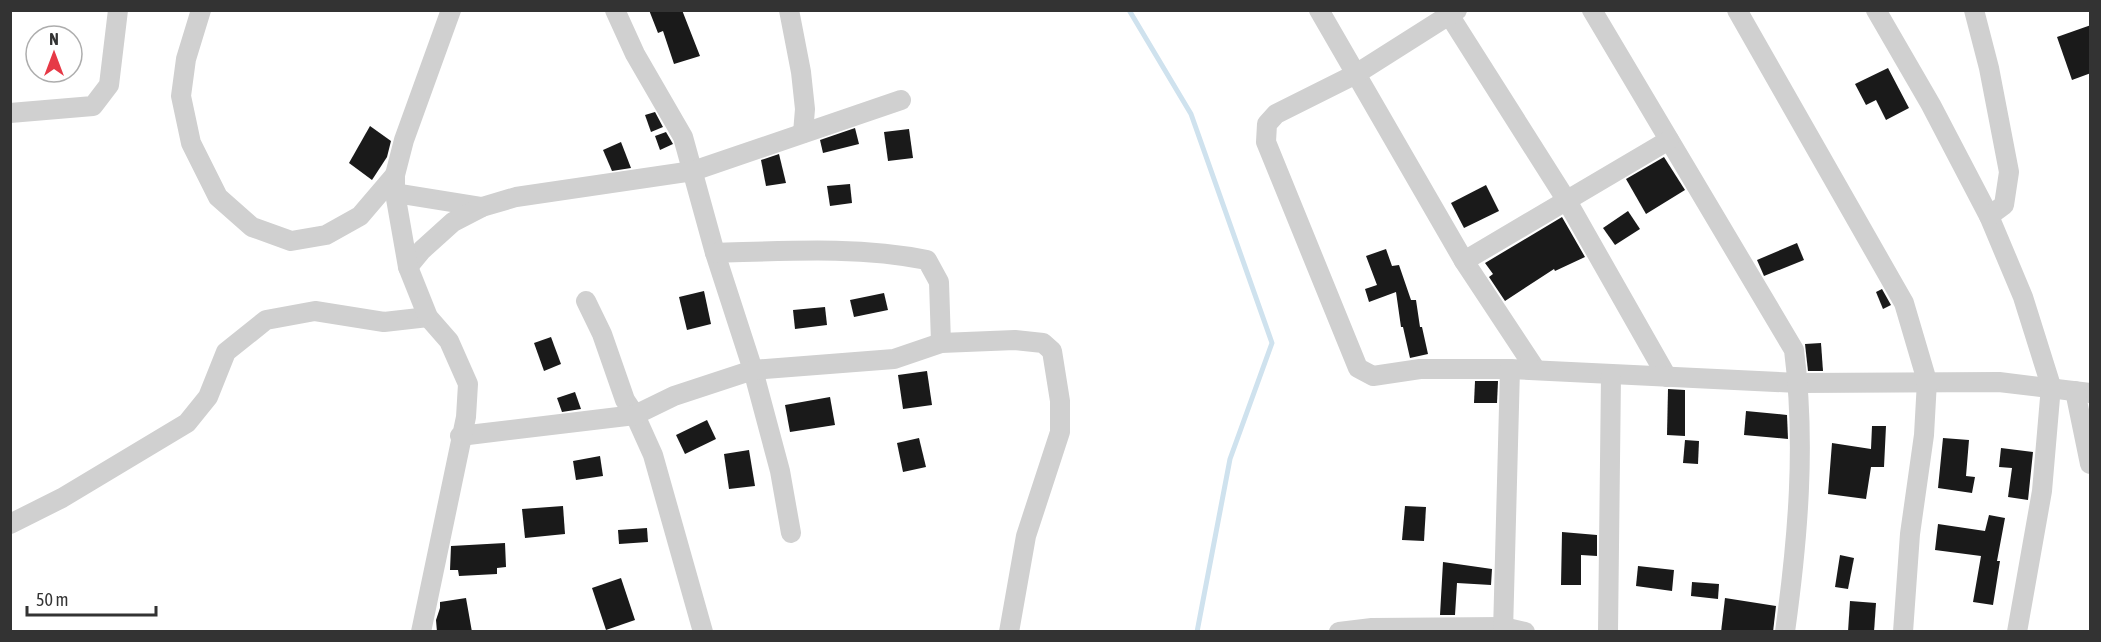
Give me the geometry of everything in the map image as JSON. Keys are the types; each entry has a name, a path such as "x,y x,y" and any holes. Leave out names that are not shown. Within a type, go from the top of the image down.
{"street":[{"path":"10,113 93,106 109,85 118,10"},
{"path":"201,10 186,59 181,96 191,143 218,196 252,227 291,241 326,235 360,216 395,184"},
{"path":"420,632 460,436 466,417 468,384 449,341 428,317 408,267 395,184 404,140 451,10"},
{"path":"615,10 635,54 683,137 715,253 753,370 780,471 791,533"},
{"path":"789,10 802,81 805,109 803,133"},
{"path":"1319,10 1464,261 1536,370"},
{"path":"1592,10 1794,350 1798,383 1801,472 1785,632"},
{"path":"1737,10 1904,303 1927,381 1924,435 1910,534 1903,632"},
{"path":"1876,10 1931,105 1989,216 2024,297 2051,386 2042,491 2017,632"},
{"path":"1974,10 1989,68 2009,172 2004,205 1989,216"},
{"path":"1667,377 1566,201 1451,12 1356,74 1276,114 1267,124 1266,142 1358,368 1374,376 1420,369 1510,369 1611,375 1798,383 1927,381 1999,382 2051,386 2083,392 2091,464"},
{"path":"408,267 422,250 453,222 482,207 516,196 693,171 901,100"},
{"path":"1464,261 1669,140"},
{"path":"395,184 482,207"},
{"path":"715,253 819,251 901,255 927,260 939,282 941,343"},
{"path":"586,301 602,334 625,400 635,415 668,499 703,632"},
{"path":"10,524 62,498 187,423 208,397 226,352 266,320 315,311 384,322 428,317"},
{"path":"460,436 635,415 674,396 753,370 894,359 941,343 1016,340 1043,343 1052,351 1059,401 1060,432 1026,536 1009,632"},
{"path":"1503,629 1510,369"},
{"path":"1608,632 1611,375"},
{"path":"1339,632 1503,629 1525,632"}],"building":[{"path":"649,10 682,10 700,56 674,64 663,31 658,33"},
{"path":"2091,25 2091,73 2072,80 2057,37"},
{"path":"1888,68 1909,108 1886,120 1876,100 1866,105 1855,84"},
{"path":"655,112 663,127 651,132 645,115"},
{"path":"370,126 391,141 387,157 372,180 349,163"},
{"path":"855,128 859,144 823,153 820,140"},
{"path":"909,129 913,158 888,161 884,132"},
{"path":"666,132 673,144 660,150 655,136"},
{"path":"621,142 631,168 612,171 603,150"},
{"path":"779,154 786,183 766,186 761,160"},
{"path":"1664,157 1685,190 1646,214 1626,179"},
{"path":"850,184 852,203 830,206 827,186"},
{"path":"1486,185 1499,211 1464,228 1451,203"},
{"path":"1628,211 1640,229 1615,245 1603,228"},
{"path":"1562,217 1585,257 1555,271 1554,269 1505,301 1489,277 1493,274 1485,263"},
{"path":"1797,243 1804,260 1764,276 1757,260"},
{"path":"1386,249 1392,266 1399,265 1411,300 1416,300 1420,327 1422,327 1428,354 1410,358 1403,327 1401,327 1396,292 1369,302 1365,289 1377,285 1366,256"},
{"path":"1882,289 1891,305 1883,309 1876,292"},
{"path":"704,291 711,324 687,330 679,297"},
{"path":"884,293 888,310 854,317 850,300"},
{"path":"825,307 827,325 795,329 793,310"},
{"path":"551,337 561,364 544,371 534,343"},
{"path":"1821,343 1823,371 1808,371 1805,344"},
{"path":"927,371 932,405 903,409 898,375"},
{"path":"1475,381 1498,381 1497,403 1474,403"},
{"path":"1668,389 1685,390 1685,436 1667,435"},
{"path":"575,392 581,409 562,412 557,398"},
{"path":"830,397 835,425 790,432 785,405"},
{"path":"1746,411 1787,415 1788,439 1744,435"},
{"path":"707,420 716,439 685,454 676,435"},
{"path":"1872,426 1886,426 1884,467 1871,467 1866,499 1828,494 1832,443 1871,449"},
{"path":"919,438 926,467 903,472 897,443"},
{"path":"1943,438 1969,440 1966,476 1975,477 1972,493 1938,488"},
{"path":"1685,440 1699,441 1698,464 1683,463"},
{"path":"2001,448 2033,452 2028,500 2008,497 2012,468 1999,467"},
{"path":"749,450 755,486 729,489 724,454"},
{"path":"600,456 603,476 576,480 573,461"},
{"path":"563,506 565,534 525,538 522,509"},
{"path":"1405,506 1426,507 1424,541 1402,540"},
{"path":"1989,515 2005,518 1997,561 2000,561 1993,605 1973,602 1981,556 1935,550 1938,524 1985,531"},
{"path":"647,528 648,542 619,544 618,530"},
{"path":"1562,532 1597,535 1597,556 1581,555 1581,585 1561,585"},
{"path":"505,543 506,567 497,568 497,574 459,576 458,570 450,570 451,546"},
{"path":"1840,555 1854,558 1848,589 1835,587"},
{"path":"1443,562 1492,569 1491,585 1457,583 1455,615 1440,615"},
{"path":"1638,566 1674,570 1672,591 1636,586"},
{"path":"621,578 635,620 606,630 592,588"},
{"path":"1692,582 1719,584 1718,599 1691,596"},
{"path":"466,598 472,632 437,632 436,620 440,602"},
{"path":"1725,598 1776,606 1773,632 1721,632"},
{"path":"1850,601 1876,603 1874,632 1848,632"}],"waterway":[{"path":"1129,10 1191,114 1272,343 1230,459 1197,632"}]}
